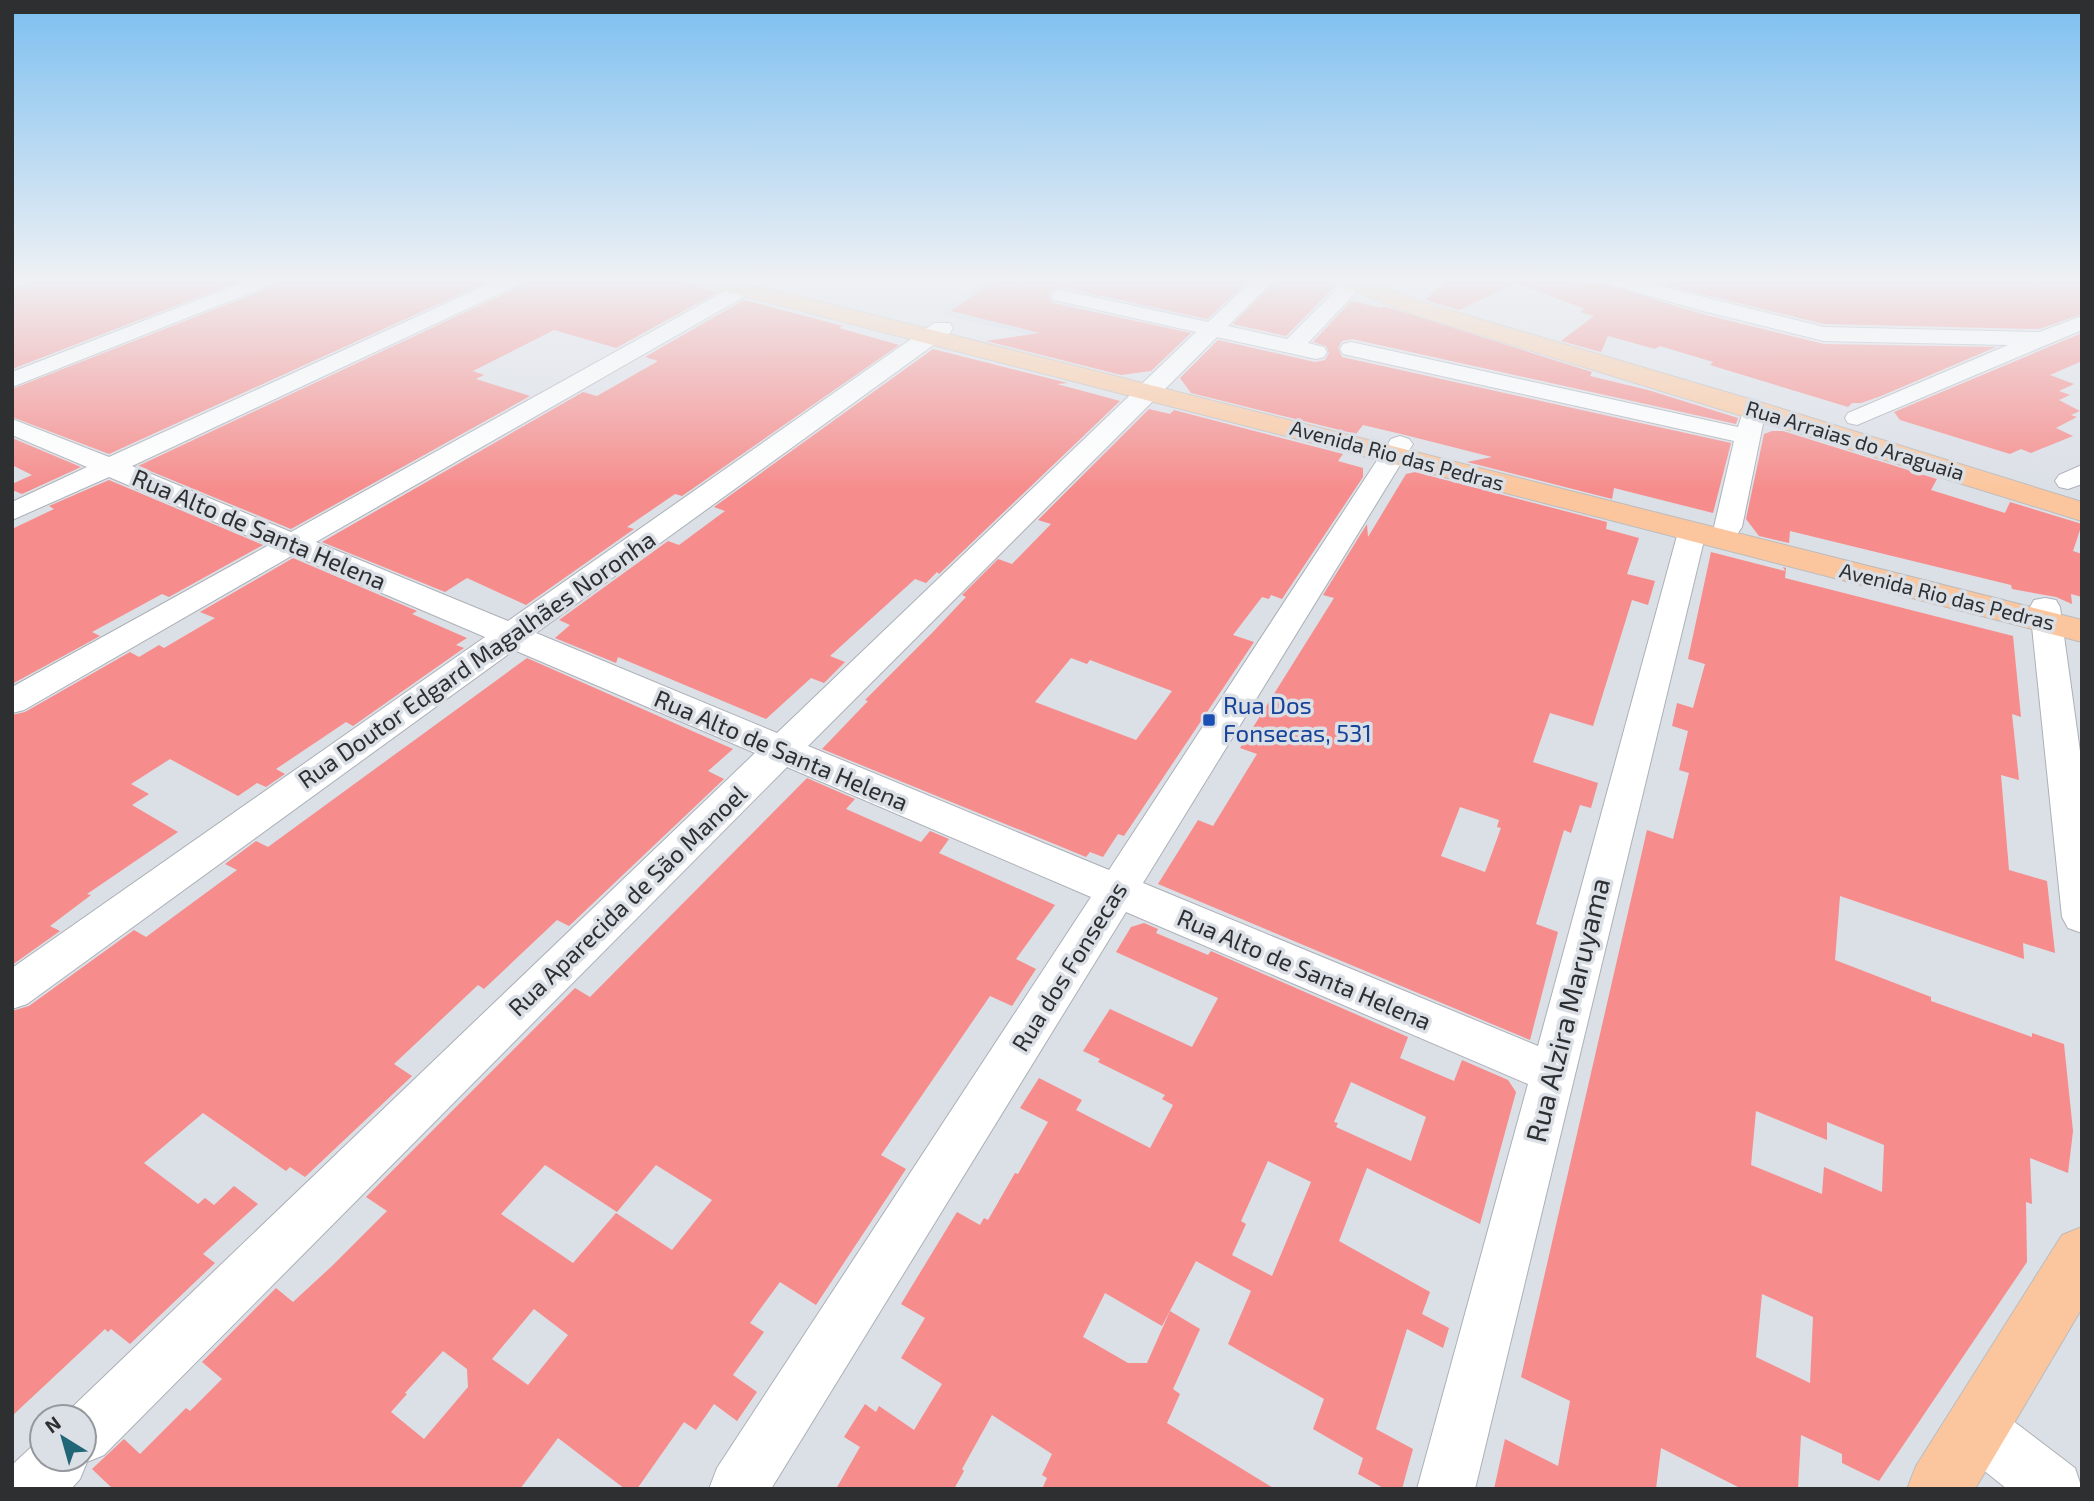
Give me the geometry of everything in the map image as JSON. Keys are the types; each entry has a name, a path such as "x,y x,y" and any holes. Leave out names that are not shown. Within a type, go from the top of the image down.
{"main road":[{"name":"Avenida Rio das Pedras","path":"1014,351 2046,615 2082,631"},
{"name":"Rua Arraias do Araguaia","path":"1561,351 2082,512"},
{"name":"Rua Arraias do Araguaia","path":"1636,351 1857,418 2077,480"},
{"name":"Avenida Rio das Pedras","path":"2046,615 2082,616"},
{"path":"1939,1489 2082,1255"}],"street":[{"path":"12,380 85,351"},
{"path":"12,512 360,351"},
{"path":"12,702 630,351"},
{"name":"Rua Doutor Edgard Magalhães Noronha","path":"12,991 909,351"},
{"name":"Rua Aparecida de São Manoel","path":"98,1421 1189,351"},
{"path":"1311,351 1316,352"},
{"path":"1360,351 1748,437"},
{"path":"1857,418 2015,351"},
{"name":"Rua Alzira Maruyama","path":"1446,1489 1552,1073 1710,529 1748,437 1754,409"},
{"name":"Rua Alto de Santa Helena","path":"12,426 1552,1073"},
{"name":"Rua dos Fonsecas","path":"738,1489 1397,449"},
{"path":"2046,615 2082,917"},
{"path":"1976,1428 2054,1489"},
{"path":"29,1489 46,1473"}],"building":[{"path":"12,351 59,351 12,369"},
{"path":"108,351 335,351 109,454 12,417 12,389"},
{"path":"383,351 512,351 473,371 484,375 476,379 530,396 291,529 138,466"},
{"path":"655,351 890,351 682,496 675,494 627,527 634,529 526,605 467,578 445,592 322,542 583,392 597,396 658,361 645,357"},
{"path":"930,351 941,351 1068,383 1057,384 1120,401 939,574 937,572 926,583 915,579 830,656 845,662 824,683 811,678 766,719 618,657 616,663 555,638 570,625 559,620 668,541 679,545 725,511 714,507"},
{"path":"1026,351 1172,351 1151,371 1121,375"},
{"path":"1207,351 1267,351 1315,362 1325,360 1328,351 1339,351 1342,357 1731,443 1713,513 1614,488 1612,499 1467,462 1492,457 1401,434 1363,425 1356,434 1191,393 1180,378"},
{"path":"1406,351 1526,351 1592,372 1590,376 1648,390 1738,418 1736,424"},
{"path":"1677,351 1987,351 1881,396 1861,403 1852,403 1848,407 1710,365 1713,362"},
{"path":"2039,351 2082,351 2082,361 2050,375 2074,384 2059,391 2070,395 2059,400 2080,411 2071,415 2077,417 2056,428 2073,436 2031,453 2021,449 2010,454 1900,420 1894,412"},
{"path":"1149,409 1170,414 1174,410 1343,454 1338,461 1363,468 1363,477 1282,599 1271,595 1269,599 1262,597 1233,635 1254,642 1124,836 1118,834 1103,857 1090,852 1086,857 822,749 868,701 865,700 966,597 962,595 998,559 1012,564 1051,524 1038,520","holes":["1071,658 1087,664 1090,660 1172,691 1136,740 1035,702"]},
{"path":"1783,431 1937,479 1931,490 2005,513 2010,502 2082,524 2073,551 2082,554 2082,597 2071,594 2072,604 2056,597 2012,589 2011,585 1790,531 1789,543 1759,536 1746,519 1764,434"},
{"path":"12,438 81,467 22,494 12,490 12,484 32,475 12,465"},
{"path":"1415,472 1607,522 1606,529 1639,538 1627,574 1655,581 1648,605 1632,600 1593,726 1550,713 1533,762 1598,783 1591,808 1580,805 1571,833 1564,830 1536,924 1558,932 1530,1040 1158,884 1198,820 1213,826 1257,754 1240,748 1334,598 1323,595 1367,524 1368,537 1406,474","holes":["1460,807 1499,820 1497,827 1501,828 1485,872 1441,856"]},
{"path":"109,480 263,545 169,597 162,594 92,632 100,636 12,684 12,529 54,509 49,506"},
{"path":"1711,552 1785,571 1783,567 1786,568 1785,578 2013,636 2021,717 2012,714 2019,780 2001,775 2009,870 2047,881 2055,953 2023,943 2024,959 1840,896 1835,960 1931,997 1931,1001 2032,1037 2032,1033 2064,1044 2073,1131 2068,1173 2030,1158 2032,1204 2026,1202 2027,1262 1879,1481 1842,1463 1842,1454 1801,1435 1798,1489 1742,1489 1661,1448 1656,1489 1494,1489 1505,1439 1558,1466 1570,1401 1521,1377 1647,830 1673,839 1689,773 1679,770 1688,731 1672,726 1677,703 1693,708 1705,664 1688,659","holes":["1756,1111 1827,1140 1827,1122 1884,1145 1882,1192 1824,1167 1822,1194 1751,1165","1762,1294 1813,1317 1810,1383 1756,1357"]},
{"path":"293,558 417,611 412,614 467,638 456,645 464,648 353,726 346,722 276,769 285,774 266,787 257,783 238,796 170,759 131,784 149,794 132,805 178,832 87,894 91,895 50,926 60,931 12,965 12,715 25,712 130,652 139,657 159,645 164,648 215,618 200,612"},
{"path":"527,658 733,749 708,771 724,779 569,926 557,920 484,989 478,985 394,1064 412,1076 305,1177 290,1167 286,1171 203,1113 144,1163 198,1204 205,1198 214,1205 234,1186 258,1204 203,1254 215,1263 130,1344 111,1329 108,1332 105,1329 12,1416 12,1011 29,1006 134,930 146,937 237,870 225,864 256,841 268,847"},
{"path":"807,778 855,799 846,809 921,842 930,831 949,839 939,853 1055,905 1016,959 1036,969 1012,1006 990,996 881,1155 906,1169 816,1305 780,1282 750,1323 764,1332 733,1375 757,1392 737,1421 714,1404 696,1430 684,1422 637,1489 625,1489 558,1438 520,1489 113,1489 96,1473 98,1463 124,1439 140,1454 186,1408 190,1411 222,1379 202,1362 276,1288 293,1302 387,1211 366,1197 575,988 590,997","holes":["545,1165 617,1212 656,1165 712,1200 672,1250 616,1213 573,1263 501,1214","534,1309 568,1335 528,1385 492,1359","443,1351 467,1369 468,1387 424,1439 391,1412"]},
{"path":"1144,923 1158,929 1156,933 1208,955 1211,951 1408,1037 1400,1058 1454,1081 1462,1060 1508,1080 1516,1092 1480,1224 1367,1168 1339,1241 1430,1292 1422,1314 1449,1328 1443,1348 1407,1329 1376,1429 1413,1449 1402,1489 1385,1489 1358,1474 1363,1458 1313,1429 1324,1399 1228,1344 1251,1291 1196,1261 1162,1326 1105,1293 1083,1337 1128,1363 1147,1363 1170,1311 1200,1329 1173,1389 1180,1394 1167,1423 1275,1489 1042,1489 1047,1478 1042,1475 1052,1454 992,1415 954,1489 836,1489 860,1447 844,1437 865,1404 876,1412 879,1406 914,1430 942,1384 901,1358 925,1318 901,1304 957,1212 980,1225 984,1218 988,1220 1015,1173 1018,1174 1048,1122 1020,1108 1039,1078 1082,1100 1076,1110 1150,1148 1173,1105 1162,1099 1165,1095 1098,1062 1100,1059 1083,1051 1110,1009 1192,1047 1218,998 1116,952 1131,927","holes":["1351,1082 1426,1117 1411,1161 1336,1127 1338,1123 1334,1122","1268,1161 1311,1182 1272,1276 1232,1255 1246,1224 1241,1221"]}],"place":[{"name":"Rua Dos Fonsecas, 531","path":"1209,720"}]}
